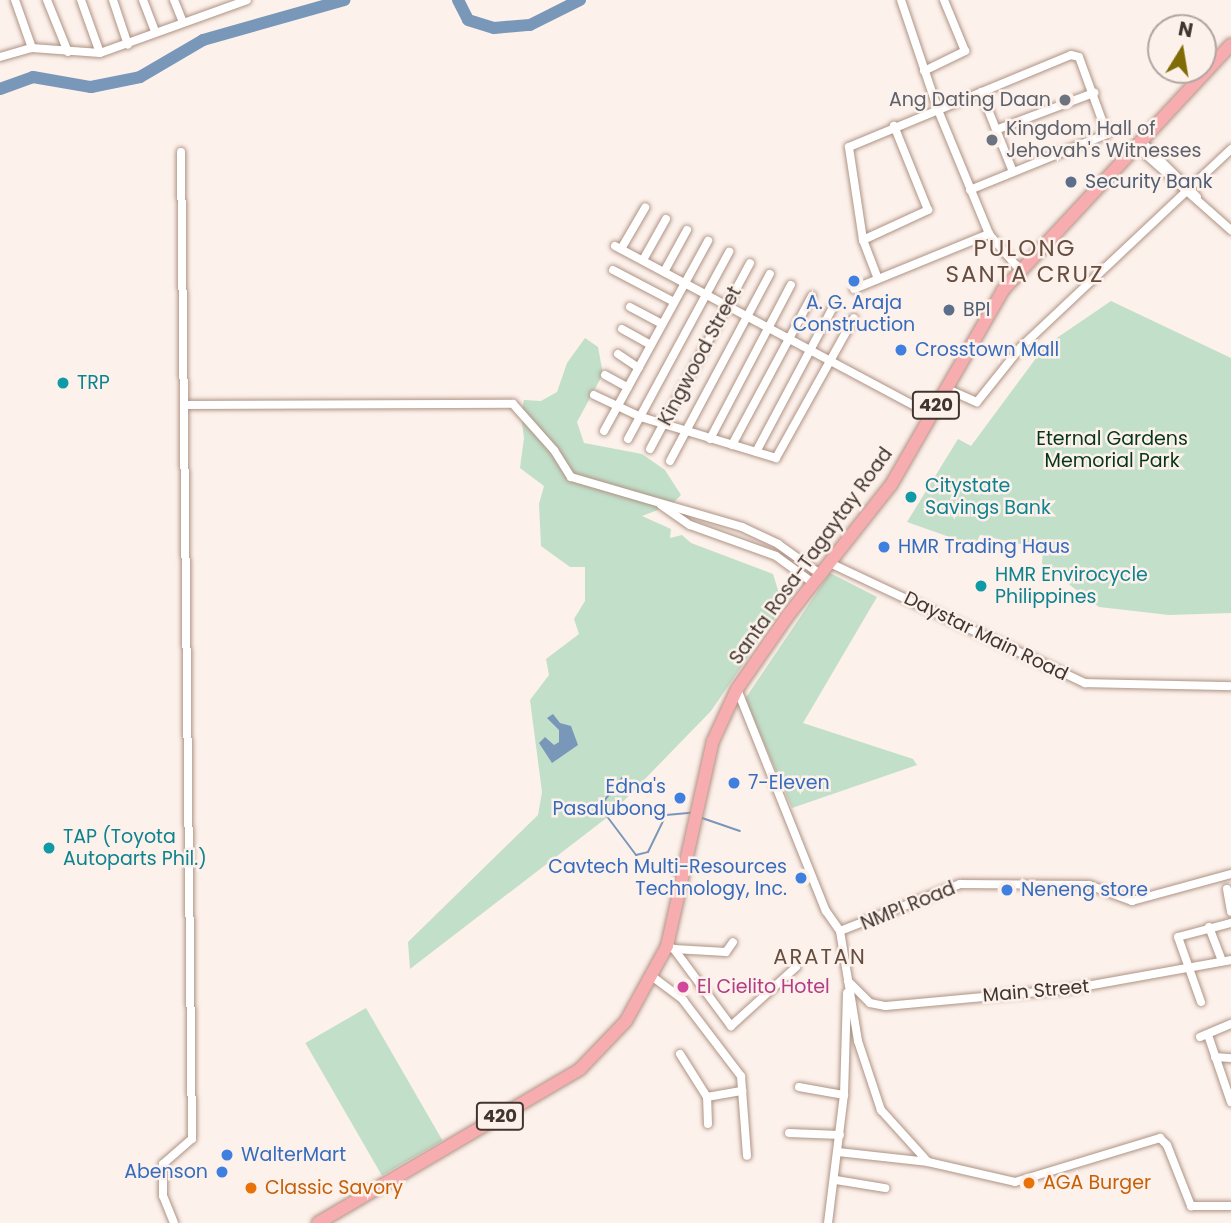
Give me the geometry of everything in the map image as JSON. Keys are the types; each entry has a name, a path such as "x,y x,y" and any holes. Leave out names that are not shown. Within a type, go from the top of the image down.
{"main road":[{"name":"Santa Rosa-Tagaytay Road","path":"318,1223 580,1069 621,1028 671,948 699,803 718,727 737,690 817,579 883,497 932,415 984,316 1022,268 1231,45"}],"street":[{"path":"15,0 32,48"},
{"path":"47,0 68,52"},
{"path":"81,0 100,53"},
{"path":"113,0 128,45"},
{"path":"143,0 155,32"},
{"path":"174,0 182,20"},
{"path":"207,0 211,10"},
{"path":"901,0 938,110 990,237 1022,268"},
{"path":"925,71 965,51 944,0"},
{"path":"1,55 32,48 100,53 128,45 182,20 240,1"},
{"path":"878,279 863,240 848,149 894,126 1074,55 1094,93 1108,131 1106,135 970,190"},
{"path":"981,92 1013,172"},
{"path":"998,129 1094,93"},
{"path":"863,240 928,210 894,126"},
{"path":"1138,143 1231,230"},
{"path":"945,388 977,402 1021,347 1231,149"},
{"path":"174,1223 163,1196 163,1164 191,1139 186,405 181,152"},
{"path":"645,208 618,248 932,415"},
{"path":"643,260 666,219"},
{"path":"664,272 687,230"},
{"path":"854,289 990,237"},
{"path":"604,431 708,241"},
{"path":"628,439 729,252"},
{"name":"Kingwood Street","path":"650,449 750,263"},
{"path":"613,270 674,302"},
{"path":"670,461 770,274"},
{"path":"710,439 791,285"},
{"path":"732,445 812,296"},
{"path":"630,307 662,324"},
{"path":"755,452 833,307"},
{"path":"594,395 641,417 755,452 779,456 854,318"},
{"path":"622,329 651,345"},
{"path":"618,354 639,368"},
{"path":"605,375 628,388"},
{"path":"186,405 513,404 554,450 571,477 761,535 817,579"},
{"path":"653,500 690,525 776,556 817,579"},
{"name":"Daystar Main Road","path":"832,561 1085,683 1231,687"},
{"name":"NMPI Road","path":"737,690 826,911 840,931 960,884 1089,885 1132,901 1231,874"},
{"path":"1227,889 1231,912"},
{"path":"1201,1002 1178,937 1231,923"},
{"path":"1209,927 1227,960"},
{"path":"840,931 858,1041 881,1110 928,1162"},
{"path":"671,948 726,952 733,942"},
{"path":"671,948 731,1026 796,967"},
{"name":"Main Street","path":"848,981 870,1003 881,1006 1070,989 1190,970 1227,960"},
{"path":"653,977 683,1000 741,1076 747,1156"},
{"path":"828,1223 844,1095 848,981"},
{"path":"1231,1024 1204,1036 1227,1082 1231,1102"},
{"path":"1217,1031 1231,1032"},
{"path":"680,1054 708,1097 708,1124"},
{"path":"1215,1057 1231,1058"},
{"path":"799,1087 844,1095"},
{"path":"708,1097 742,1091"},
{"path":"789,1133 840,1135"},
{"path":"838,1152 928,1162 1015,1182 1160,1138 1167,1145 1191,1206 1231,1206"},
{"path":"835,1180 885,1188"}],"green space":[{"name":"Eternal Gardens Memorial Park","path":"1111,301 1231,358 1231,613 1169,615 1099,607 1042,564 1043,549 980,535 975,546 907,522 958,439 971,446 1045,346"},
{"path":"585,338 598,347 603,374 577,422 584,443 642,454 665,470 681,495 671,505 642,516 671,529 670,538 682,535 691,543 773,574 783,606 711,711 609,816 410,969 408,942 538,815 542,792 530,700 549,675 546,659 579,634 574,619 585,601 585,567 570,567 541,546 539,504 544,486 520,468 524,438 521,415 524,400 541,401 557,392 567,363"},
{"path":"830,573 877,597 803,723 913,759 917,765 792,808 745,699"},
{"path":"366,1008 442,1141 382,1176 305,1043"}],"water":[{"path":"553,714 560,723 571,726 578,745 552,763 539,743 545,737 554,745 559,742 559,730 547,718"}],"waterway":[{"path":"0,89 33,77 91,87 140,77 203,40 344,0"},
{"path":"458,0 468,20 494,28 530,25 580,0"},
{"path":"622,778 603,802 603,811 636,855 648,852 666,815 691,813"},
{"path":"702,818 740,831"}],"place":[{"name":"Ang Dating Daan","path":"1065,100"},
{"name":"Kingdom Hall of Jehovah's Witnesses","path":"992,140"},
{"name":"Security Bank","path":"1071,182"},
{"name":"A. G. Araja Construction","path":"854,281"},
{"name":"BPI","path":"949,310"},
{"name":"Crosstown Mall","path":"901,350"},
{"name":"TRP","path":"63,383"},
{"name":"Citystate Savings Bank","path":"911,497"},
{"name":"HMR Trading Haus","path":"884,547"},
{"name":"HMR Envirocycle Philippines","path":"981,586"},
{"name":"7-Eleven","path":"734,783"},
{"name":"Edna's Pasalubong","path":"680,798"},
{"name":"TAP (Toyota Autoparts Phil.)","path":"49,848"},
{"name":"Cavtech Multi-Resources Technology, Inc.","path":"801,878"},
{"name":"Neneng store","path":"1007,890"},
{"name":"El Cielito Hotel","path":"683,987"},
{"name":"WalterMart","path":"227,1155"},
{"name":"Abenson","path":"222,1172"},
{"name":"AGA Burger","path":"1029,1183"},
{"name":"Classic Savory","path":"251,1188"}],"district":[{"name":"PULONG SANTA CRUZ","path":"1025,261"},
{"name":"ARATAN","path":"820,957"}]}
